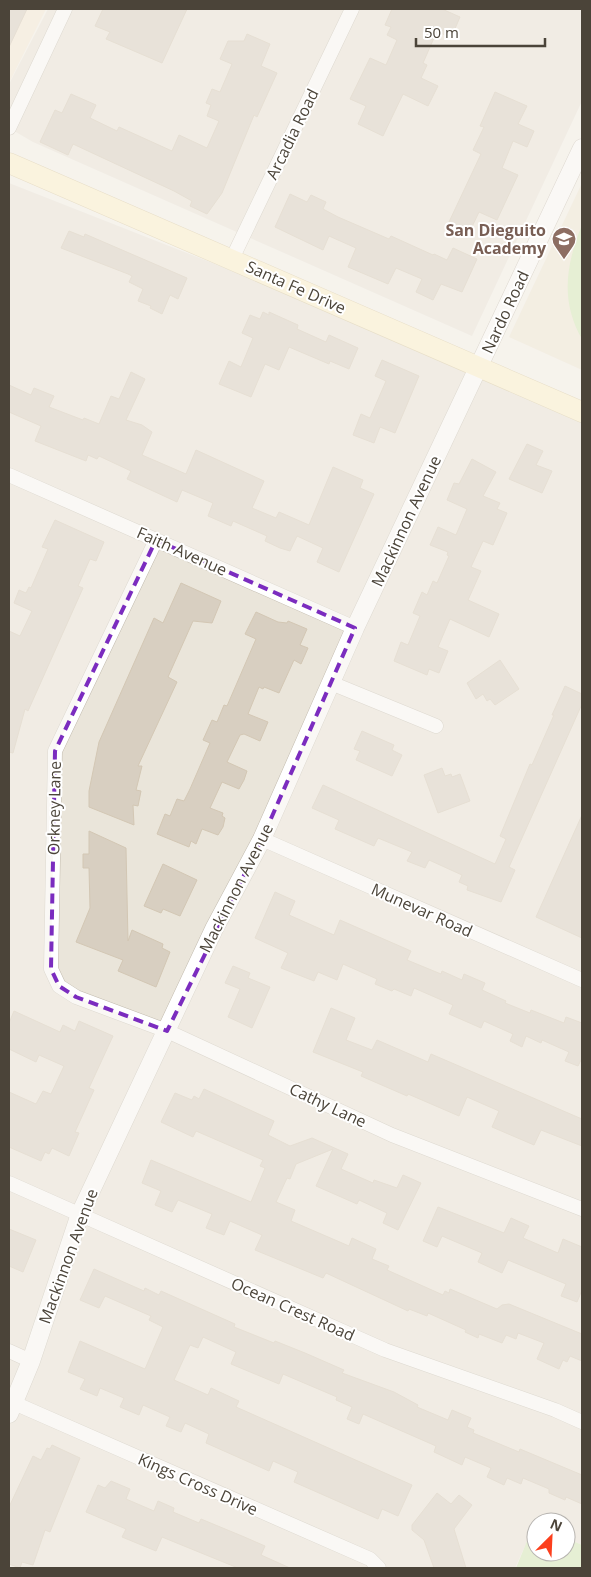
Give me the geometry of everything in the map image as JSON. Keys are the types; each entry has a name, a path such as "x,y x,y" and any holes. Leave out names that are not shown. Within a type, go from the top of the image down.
{"main road":[{"name":"Santa Fe Drive","path":"9,163 582,412"}],"street":[{"path":"9,128 65,9"},
{"name":"Arcadia Road","path":"232,259 352,9"},
{"name":"Nardo Road","path":"479,368 582,148"},
{"name":"Mackinnon Avenue","path":"11,1409 31,1361 80,1214 214,929 262,839 355,628 479,368"},
{"name":"Faith Avenue","path":"9,475 355,628"},
{"name":"Orkney Lane","path":"76,998 59,986 51,970 56,751 156,540"},
{"path":"331,683 436,726"},
{"name":"Munevar Road","path":"262,839 582,980"},
{"name":"Cathy Lane","path":"76,998 167,1031 392,1135 582,1209"},
{"name":"Ocean Crest Road","path":"9,1183 385,1350 555,1410 582,1422"},
{"path":"9,1351 31,1361"},
{"name":"Kings Cross Drive","path":"11,1409 370,1558 379,1568"}],"highlighted area":[{"path":"156,540 355,628 262,839 167,1031 76,997 59,986 51,969 55,751"}],"shaded area":[{"path":"9,9 46,9 9,83"},
{"path":"48,9 582,9 582,101 472,336 33,142 9,128 9,84"},
{"path":"9,183 497,375 582,416 582,1545 576,1542 576,1512 526,1512 526,1544 515,1568 9,1568"},
{"name":"San Dieguito Academy","path":"582,183 582,370 509,337"}],"green space":[{"path":"582,225 582,339 570,311 568,282 572,254"},
{"path":"576,1542 582,1545 582,1568 516,1568 526,1544 526,1562 576,1562"}],"building":[{"path":"9,9 27,9 9,47"},
{"path":"103,9 187,9 162,63 106,39 110,32 95,26"},
{"path":"392,9 442,9 460,17 451,38 437,31 423,63 427,65 421,78 438,86 428,106 403,94 383,136 358,124 366,106 350,99 370,58 386,65 397,40 387,35 391,27 385,25"},
{"path":"247,34 270,44 261,66 277,73 257,117 254,115 222,193 207,214 190,206 192,201 174,191 73,144 68,155 40,142 55,110 62,113 71,94 96,105 90,118 117,131 119,127 172,151 179,135 207,148 219,121 207,116 211,105 206,103 212,89 220,92 232,64 220,59 228,41 244,41"},
{"path":"495,92 527,106 518,124 534,131 527,147 513,141 502,168 518,175 497,220 479,212 470,231 449,222 481,154 473,150 484,127 480,126"},
{"path":"290,194 307,202 311,195 326,202 323,209 338,217 389,239 391,236 447,260 453,248 477,259 462,292 441,284 433,300 416,292 422,279 396,268 388,284 348,267 356,248 329,236 323,250 275,227"},
{"path":"69,231 84,237 85,234 187,278 178,299 170,295 162,314 150,308 151,306 138,301 143,289 129,282 132,276 61,248"},
{"path":"263,312 269,315 269,312 298,325 297,329 326,342 329,335 358,348 349,369 330,361 329,364 289,347 279,370 265,364 251,397 219,384 229,361 241,367 253,338 242,333 250,315 260,319"},
{"path":"382,360 419,376 395,433 380,427 374,443 353,435 361,414 370,418 386,381 375,376"},
{"path":"131,372 145,379 126,420 142,425 152,432 142,455 186,474 196,450 264,481 252,508 276,518 279,512 309,525 333,467 363,480 360,488 374,494 339,572 317,562 323,548 297,536 290,551 280,548 265,541 267,536 233,521 231,526 208,516 213,503 182,490 177,502 127,479 131,471 99,456 97,459 88,455 86,461 35,441 41,426 9,412 9,385 31,395 34,388 54,396 49,407 99,424 111,396 119,399"},
{"path":"527,444 543,451 536,465 552,471 542,493 509,479"},
{"path":"472,459 496,472 483,496 500,503 497,509 507,513 493,545 483,541 471,567 481,571 468,600 499,614 489,637 450,619 438,647 448,651 439,673 429,669 427,675 394,661 401,642 408,645 420,616 413,613 422,592 427,595 433,581 437,583 449,556 447,555 448,552 430,545 438,527 456,535 467,509 447,500 454,483 459,484"},
{"path":"55,520 104,542 96,561 90,559 78,586 83,588 28,711 25,709 13,753 9,752 9,631 20,636 32,611 14,603 19,590 26,593 29,587 31,588 48,549 42,547"},
{"path":"181,583 221,601 212,623 193,621 168,677 177,682 138,766 142,766 136,790 141,791 138,806 133,805 134,825 89,807 89,791 99,742 154,618 163,623"},
{"path":"256,612 278,622 287,623 288,621 307,629 300,645 308,648 301,664 294,660 279,693 259,687 248,714 268,722 260,741 244,734 240,735 227,762 247,771 244,780 239,789 222,782 210,808 223,813 222,816 225,818 223,827 218,835 202,829 196,844 191,841 189,847 157,834 165,814 170,816 177,799 184,801 190,789 210,743 203,740 212,720 217,722 224,705 227,706 256,639 245,634"},
{"path":"500,660 519,689 495,705 490,699 487,701 483,694 476,699 467,683"},
{"path":"565,686 582,694 582,704 509,867 515,870 501,902 467,890 468,886 459,882 462,875 429,860 425,868 407,861 412,852 378,838 374,846 335,829 339,820 312,808 323,785 495,864 506,839 500,836"},
{"path":"362,731 394,745 392,750 402,755 392,776 356,760 360,751 354,749"},
{"path":"442,768 445,776 451,774 452,777 460,774 470,801 438,813 424,775"},
{"path":"582,815 582,938 536,917"},
{"path":"89,831 126,848 128,941 132,930 163,944 162,948 170,952 156,987 118,971 123,960 76,942 90,908 89,868 83,868 83,854 89,854"},
{"path":"163,864 197,880 180,916 163,909 161,913 144,906"},
{"path":"275,892 295,901 289,915 334,935 340,920 411,951 407,960 441,974 442,971 462,980 464,974 485,983 482,990 506,1001 505,1003 530,1013 531,1010 564,1023 566,1017 582,1023 582,1058 578,1066 565,1061 569,1052 542,1040 541,1043 526,1036 522,1047 510,1041 513,1034 484,1021 481,1028 449,1014 453,1005 414,988 411,996 394,989 392,991 375,984 377,979 343,964 337,980 318,972 314,981 281,968 288,953 255,938"},
{"path":"233,966 250,973 248,978 270,987 252,1028 228,1017 240,989 225,983"},
{"path":"331,1008 355,1018 346,1040 372,1050 377,1040 428,1062 431,1054 582,1119 582,1146 541,1130 534,1145 492,1127 499,1111 467,1097 459,1116 361,1076 363,1072 313,1052"},
{"path":"14,1011 60,1032 63,1025 75,1031 79,1021 113,1036 89,1088 94,1090 75,1132 79,1133 69,1156 52,1148 49,1154 45,1152 41,1161 9,1147 9,1092 36,1104 43,1091 51,1094 64,1066 39,1055 36,1062 9,1049 9,1023"},
{"path":"204,1089 274,1121 268,1135 290,1146 312,1138 348,1154 341,1169 373,1183 374,1180 397,1188 403,1175 421,1183 398,1230 383,1223 387,1213 359,1200 357,1204 316,1186 333,1149 296,1164 290,1179 287,1178 276,1202 295,1210 291,1221 349,1246 352,1238 376,1249 372,1259 389,1266 387,1270 443,1295 445,1291 449,1293 450,1289 497,1309 502,1305 509,1304 582,1334 582,1361 570,1356 567,1362 563,1360 559,1369 537,1359 544,1343 518,1333 516,1339 506,1335 502,1343 479,1334 478,1338 465,1332 466,1330 428,1313 427,1316 409,1309 408,1311 326,1273 323,1278 255,1250 262,1235 230,1221 224,1235 206,1228 212,1214 178,1200 172,1212 155,1205 161,1191 142,1183 151,1160 251,1202 265,1168 260,1166 263,1160 196,1131 193,1137 161,1122 175,1093 192,1100 194,1096 199,1099"},
{"path":"438,1207 504,1233 511,1218 529,1226 523,1238 558,1253 563,1239 582,1247 582,1290 577,1302 561,1296 566,1284 508,1260 502,1273 478,1262 482,1253 442,1236 437,1247 423,1241"},
{"path":"9,1229 36,1240 23,1272 9,1266"},
{"path":"94,1269 144,1291 145,1288 159,1295 161,1291 235,1324 234,1327 305,1353 344,1370 342,1373 394,1392 418,1405 417,1407 448,1420 452,1410 471,1418 467,1427 474,1430 473,1433 519,1452 520,1449 582,1475 582,1504 566,1497 565,1500 549,1493 549,1489 523,1478 521,1484 507,1478 504,1485 487,1477 491,1468 465,1457 462,1465 434,1452 436,1446 363,1414 359,1424 347,1419 352,1407 336,1400 337,1397 283,1374 279,1384 231,1364 236,1352 203,1337 198,1348 190,1345 174,1380 208,1395 211,1388 239,1401 236,1407 412,1485 398,1516 382,1509 378,1519 294,1482 298,1472 273,1461 269,1471 206,1443 209,1434 185,1423 181,1432 166,1426 170,1417 143,1405 139,1415 120,1407 124,1398 100,1388 97,1396 80,1389 85,1379 68,1372 80,1341 145,1369 163,1327 149,1320 151,1316 105,1296 99,1308 80,1300"},
{"path":"52,1445 80,1458 50,1532 45,1530 33,1565 22,1562 20,1568 9,1564 9,1507 33,1456 41,1460 47,1448 50,1449"},
{"path":"111,1481 130,1489 126,1499 154,1511 158,1501 174,1508 173,1512 199,1523 201,1519 242,1536 265,1546 261,1555 290,1568 238,1568 162,1537 156,1551 122,1537 126,1529 86,1512 98,1485 105,1488"},
{"path":"437,1493 451,1504 459,1495 472,1505 454,1529 466,1568 434,1568 424,1540 412,1530 412,1525"}],"place":[{"name":"San Dieguito Academy","path":"564,260"}]}
